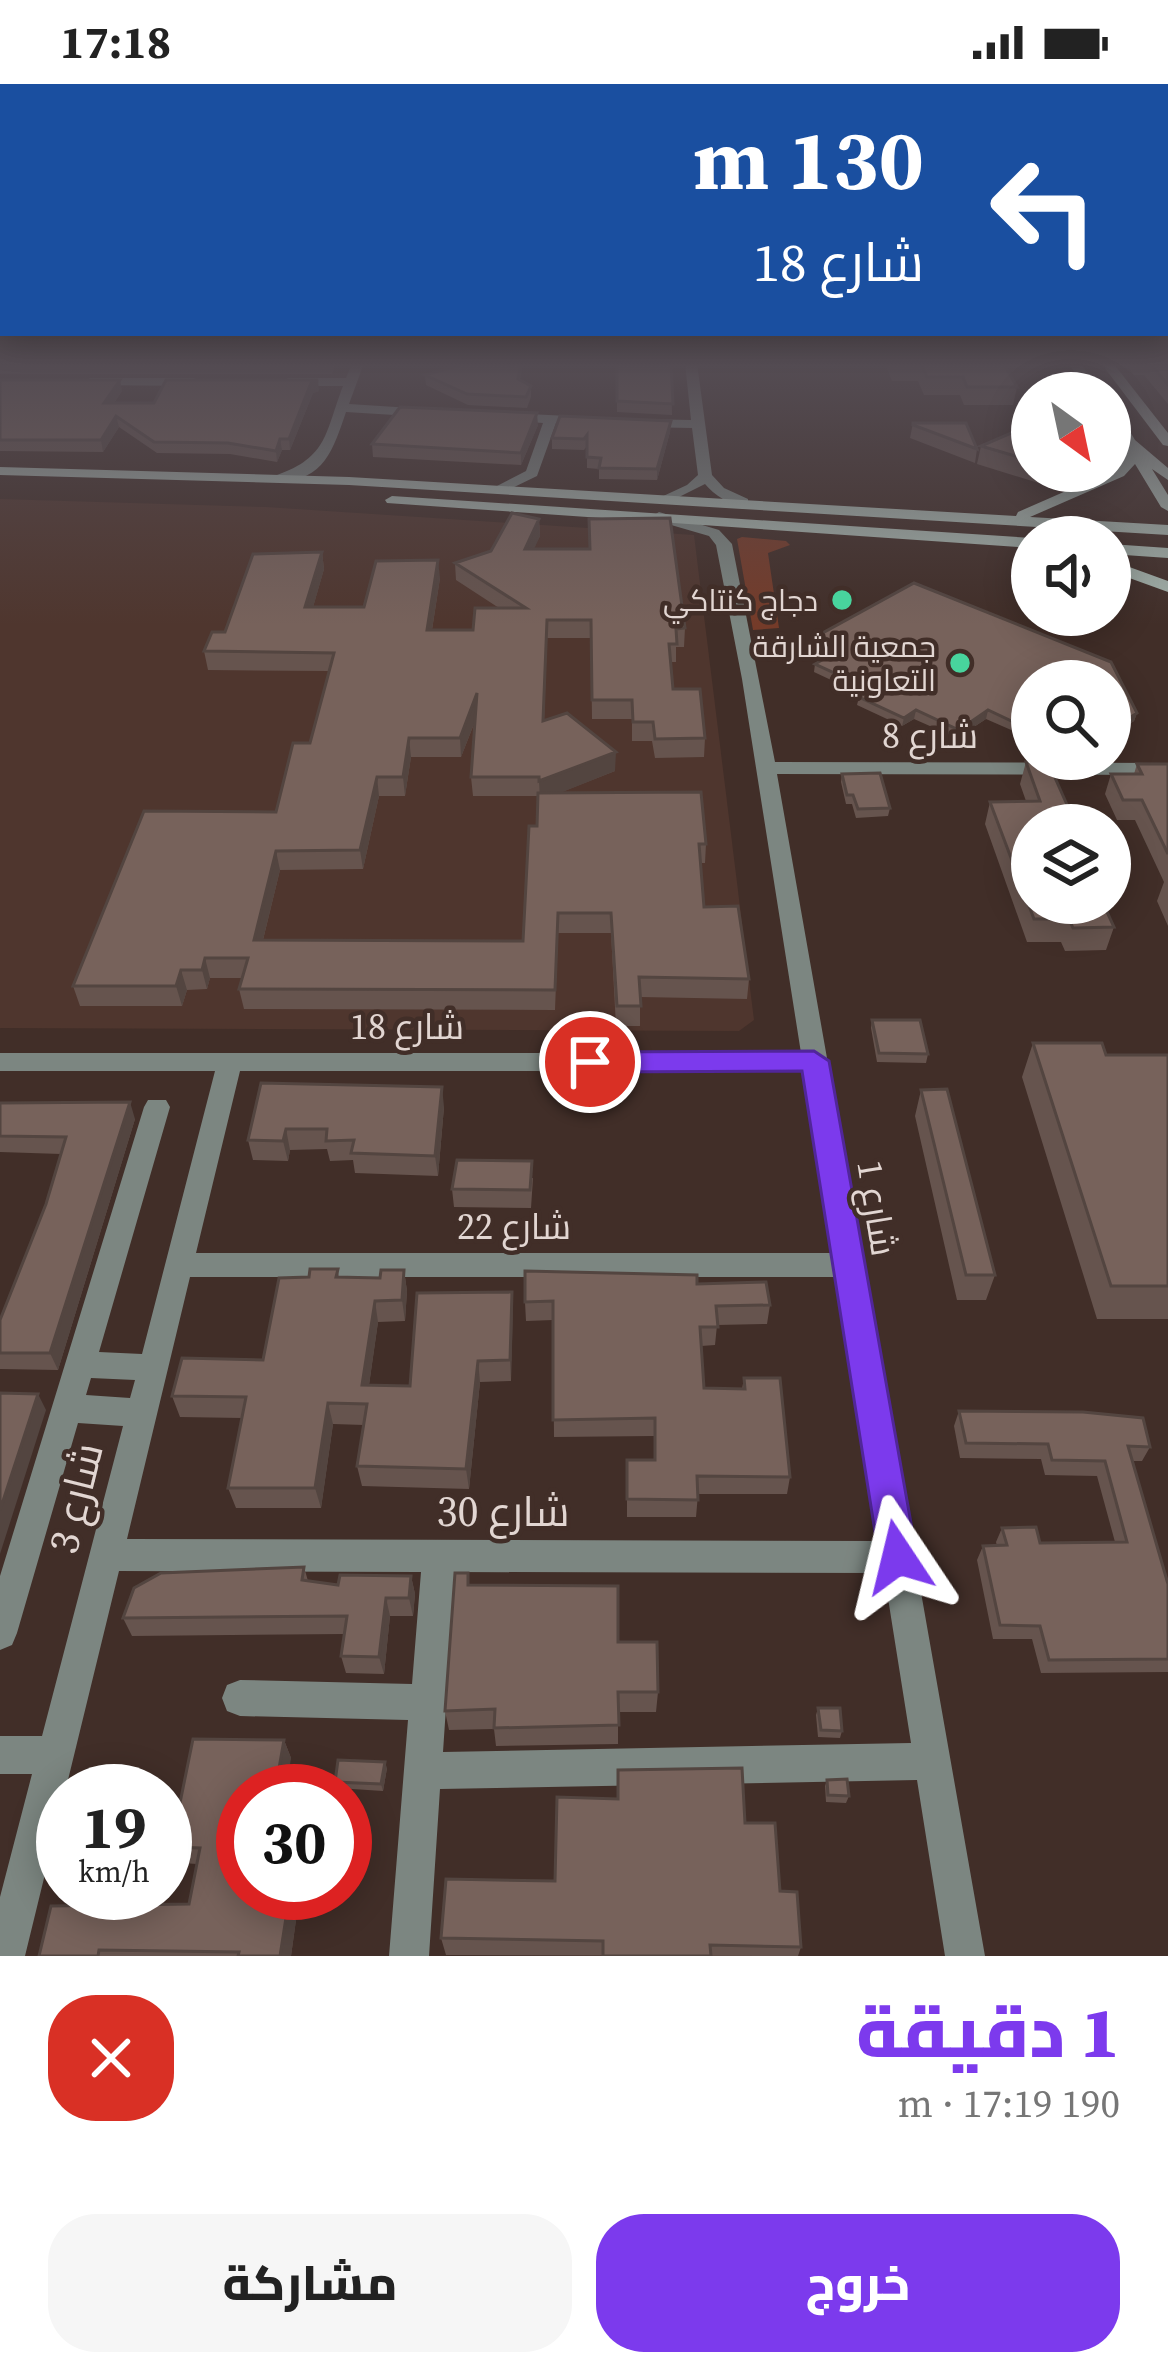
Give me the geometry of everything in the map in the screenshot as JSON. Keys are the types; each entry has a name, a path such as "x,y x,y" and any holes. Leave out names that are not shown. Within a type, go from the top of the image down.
{"main road":[{"path":"1003,519 1044,508 1119,473 1133,450"},
{"path":"1137,450 1148,478 1168,507"},
{"path":"1142,450 1168,476"},
{"path":"0,471 282,478 743,502 1003,519 1166,538"},
{"path":"0,485 259,491 1011,544"},
{"path":"818,527 1011,532"},
{"path":"1131,538 1166,538"},
{"path":"1131,545 1166,538"},
{"path":"1131,573 1168,587"}],"street":[{"path":"282,478 308,469 325,450"},
{"path":"502,489 529,477 539,450"},
{"path":"702,450 705,476 719,491 743,502"},
{"path":"322,457 328,468 349,481"},
{"path":"666,498 697,486 705,476"},
{"name":"شارع 1","path":"659,517 708,530 722,540 765,768 965,1956"},
{"name":"شارع 8","path":"765,768 1168,769"},
{"name":"شارع 18","path":"0,1062 814,1061"},
{"name":"شارع 3","path":"5,1956 230,1062"},
{"path":"0,1633 157,1107"},
{"name":"شارع 22","path":"181,1265 847,1265"},
{"path":"80,1364 155,1368"},
{"path":"67,1408 143,1413"},
{"name":"شارع 30","path":"107,1555 898,1557"},
{"path":"409,1956 439,1556"},
{"path":"240,1697 428,1702"},
{"path":"0,1755 57,1755"},
{"path":"422,1772 933,1761"}],"shaded area":[{"path":"0,499 266,507 694,535 754,1020 739,1031 0,1028"},
{"path":"737,539 790,545 768,553 779,628 753,630"}],"building":[{"path":"587,450 662,450 657,469 599,468 601,458 587,457"},
{"path":"512,513 539,519 525,549 590,549 589,519 670,518 685,628 676,629 677,644 669,644 673,689 700,689 705,738 655,739 653,722 633,722 632,700 592,700 591,620 547,620 543,721 567,713 616,752 539,781 539,777 471,777 477,693 460,738 409,738 403,777 377,777 360,850 276,851 254,940 523,941 529,826 537,826 538,793 701,792 706,844 699,844 704,907 738,906 749,979 639,977 641,1006 617,1006 611,913 558,913 555,990 239,989 248,958 205,958 202,970 181,970 176,986 73,986 144,811 276,812 293,743 310,743 334,653 204,651 212,632 225,632 253,554 322,552 305,607 364,607 376,561 438,560 427,630 473,630 475,608 526,608 455,563 491,551"},
{"name":"جمعية الشارقة التعاونية","path":"914,583 1011,622 1011,636 1046,636 1106,660 1011,660 1011,721 988,710 959,730 916,710 904,718 859,697 871,690 815,664 845,647 819,635"},
{"path":"1137,764 1168,764 1168,854 1142,800 1123,800 1114,780 1142,774"},
{"path":"880,773 890,808 858,809 853,795 847,795 842,774"},
{"path":"1032,780 1056,780 1067,804 1011,804 1011,858 990,802 1040,801"},
{"path":"1071,924 1114,927 1073,928"},
{"path":"872,1020 920,1020 928,1054 879,1053"},
{"path":"1033,1043 1102,1043 1106,1055 1168,1055 1168,1286 1111,1286"},
{"path":"261,1083 442,1087 435,1156 351,1153 354,1140 326,1141 327,1129 286,1129 283,1141 248,1140"},
{"path":"947,1089 995,1275 966,1275 921,1090"},
{"path":"130,1102 50,1353 0,1353 0,1320 46,1204 66,1137 0,1136 0,1103"},
{"path":"457,1160 532,1161 530,1190 452,1189"},
{"path":"310,1269 338,1269 336,1277 380,1278 381,1270 404,1270 402,1300 375,1301 362,1385 410,1386 417,1293 512,1292 510,1360 478,1361 466,1469 357,1466 367,1404 328,1403 315,1488 228,1488 246,1397 172,1396 182,1358 263,1360 279,1278 309,1277"},
{"path":"525,1271 697,1275 697,1284 766,1282 770,1305 716,1306 718,1327 700,1327 704,1388 745,1389 744,1378 780,1378 790,1477 697,1476 698,1500 627,1499 627,1460 655,1460 655,1418 553,1420 553,1301 525,1302"},
{"path":"0,1393 38,1394 0,1510"},
{"path":"959,1411 1083,1412 1143,1418 1150,1447 1128,1446 1168,1584 1168,1659 1049,1660 1040,1626 1000,1625 983,1546 1007,1545 1002,1528 1036,1527 1040,1543 1127,1542 1105,1461 1052,1460 1048,1444 966,1443"},
{"path":"304,1567 302,1580 338,1585 340,1575 411,1576 409,1598 386,1598 379,1657 341,1656 347,1616 123,1618 134,1588 161,1573"},
{"path":"455,1573 468,1573 468,1585 618,1586 618,1642 657,1642 658,1692 618,1692 619,1725 494,1728 495,1709 445,1711"},
{"path":"818,1708 840,1708 842,1731 821,1730"},
{"path":"193,1739 284,1740 280,1764 216,1764 216,1920 286,1920 280,1956 99,1950 98,1956 39,1956 48,1920 192,1920 200,1848 192,1848 192,1764 188,1764"},
{"path":"338,1760 385,1762 381,1784 372,1784 372,1764 337,1764"},
{"path":"742,1768 745,1823 775,1823 780,1891 797,1892 801,1947 710,1945 711,1956 603,1956 603,1941 441,1938 446,1879 555,1881 557,1797 618,1799 618,1770"},
{"path":"847,1779 849,1796 828,1795 827,1780"}],"place":[{"name":"دجاج كنتاكي","path":"842,600"},
{"name":"جمعية الشارقة التعاونية","path":"960,663"}],"route":[{"path":"590,1062 814,1061 898,1557"}]}
